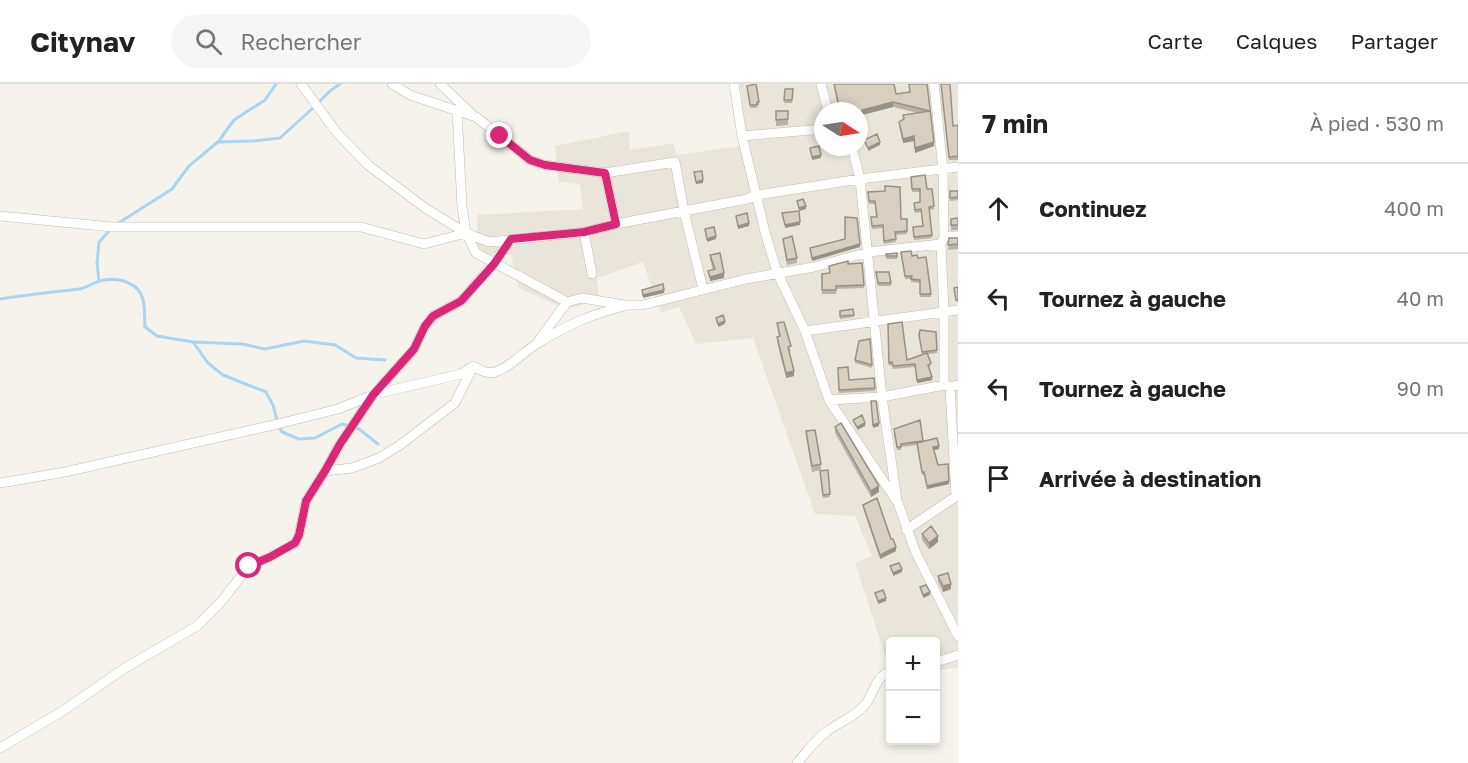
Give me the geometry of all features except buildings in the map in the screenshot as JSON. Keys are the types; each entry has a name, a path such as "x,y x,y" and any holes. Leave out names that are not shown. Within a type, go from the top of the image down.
{"street":[{"path":"301,84 337,133 368,165 425,208 466,233 489,242 584,232 747,199 757,195 958,167"},
{"path":"392,84 410,95 476,117"},
{"path":"440,84 476,117 530,160 545,165 605,173 675,162 703,290"},
{"path":"734,84 742,136 777,272 805,331 829,400 898,503"},
{"path":"821,84 826,102"},
{"path":"906,530 957,496 944,312 943,170 934,84"},
{"path":"457,111 462,207 466,233 476,253 567,302"},
{"path":"742,136 814,130"},
{"path":"854,156 860,179 882,397 898,503 906,530 958,636"},
{"path":"605,173 616,224"},
{"path":"0,216 112,227 361,227 424,244 466,233"},
{"path":"584,232 592,274"},
{"path":"536,344 567,302 582,298 643,305 777,272 814,267 869,252 943,241 958,236"},
{"path":"0,748 61,712 125,668 197,626 221,602 249,566 295,543 299,535 306,501 373,395 414,349 425,326 433,316 461,301 494,264 511,239"},
{"path":"473,366 488,373 497,371 506,367 536,344 593,314 628,305"},
{"path":"805,331 958,310"},
{"path":"0,483 65,472 278,424 338,409 373,395 461,374 473,366"},
{"path":"325,471 352,468 379,458 400,445 455,404 473,366"},
{"path":"829,400 882,397 951,386"},
{"path":"940,661 958,655"},
{"path":"796,763 825,733 859,711 867,703 878,681 886,674"}],"shaded area":[{"path":"740,84 958,84 958,667 940,670 940,637 886,637 886,658 855,563 872,556 855,516 815,514 753,338 696,344 679,307 661,313 643,262 597,278 600,300 565,309 519,288 511,255 478,254 477,215 583,209 580,184 559,182 555,146 629,131 630,150 673,143 677,155 747,145"}],"waterway":[{"path":"218,142 234,120 265,100 276,84"},
{"path":"319,102 340,84"},
{"path":"117,224 172,189 189,166 218,142 280,138 314,107"},
{"path":"99,281 97,263 99,242 110,230"},
{"path":"0,299 79,289 105,280 128,283 138,289 143,298 145,327 157,336 193,342 208,363 223,375 266,392 282,432 299,439 315,438 342,424 359,429 378,444"},
{"path":"194,342 242,344 265,349 304,341 335,345 356,358 385,360"}],"route":[{"path":"249,566 295,543 299,535 306,501 373,395 414,349 425,326 433,316 461,301 494,264 511,239 584,232 616,224 605,173 545,165 530,160 500,136"}]}
